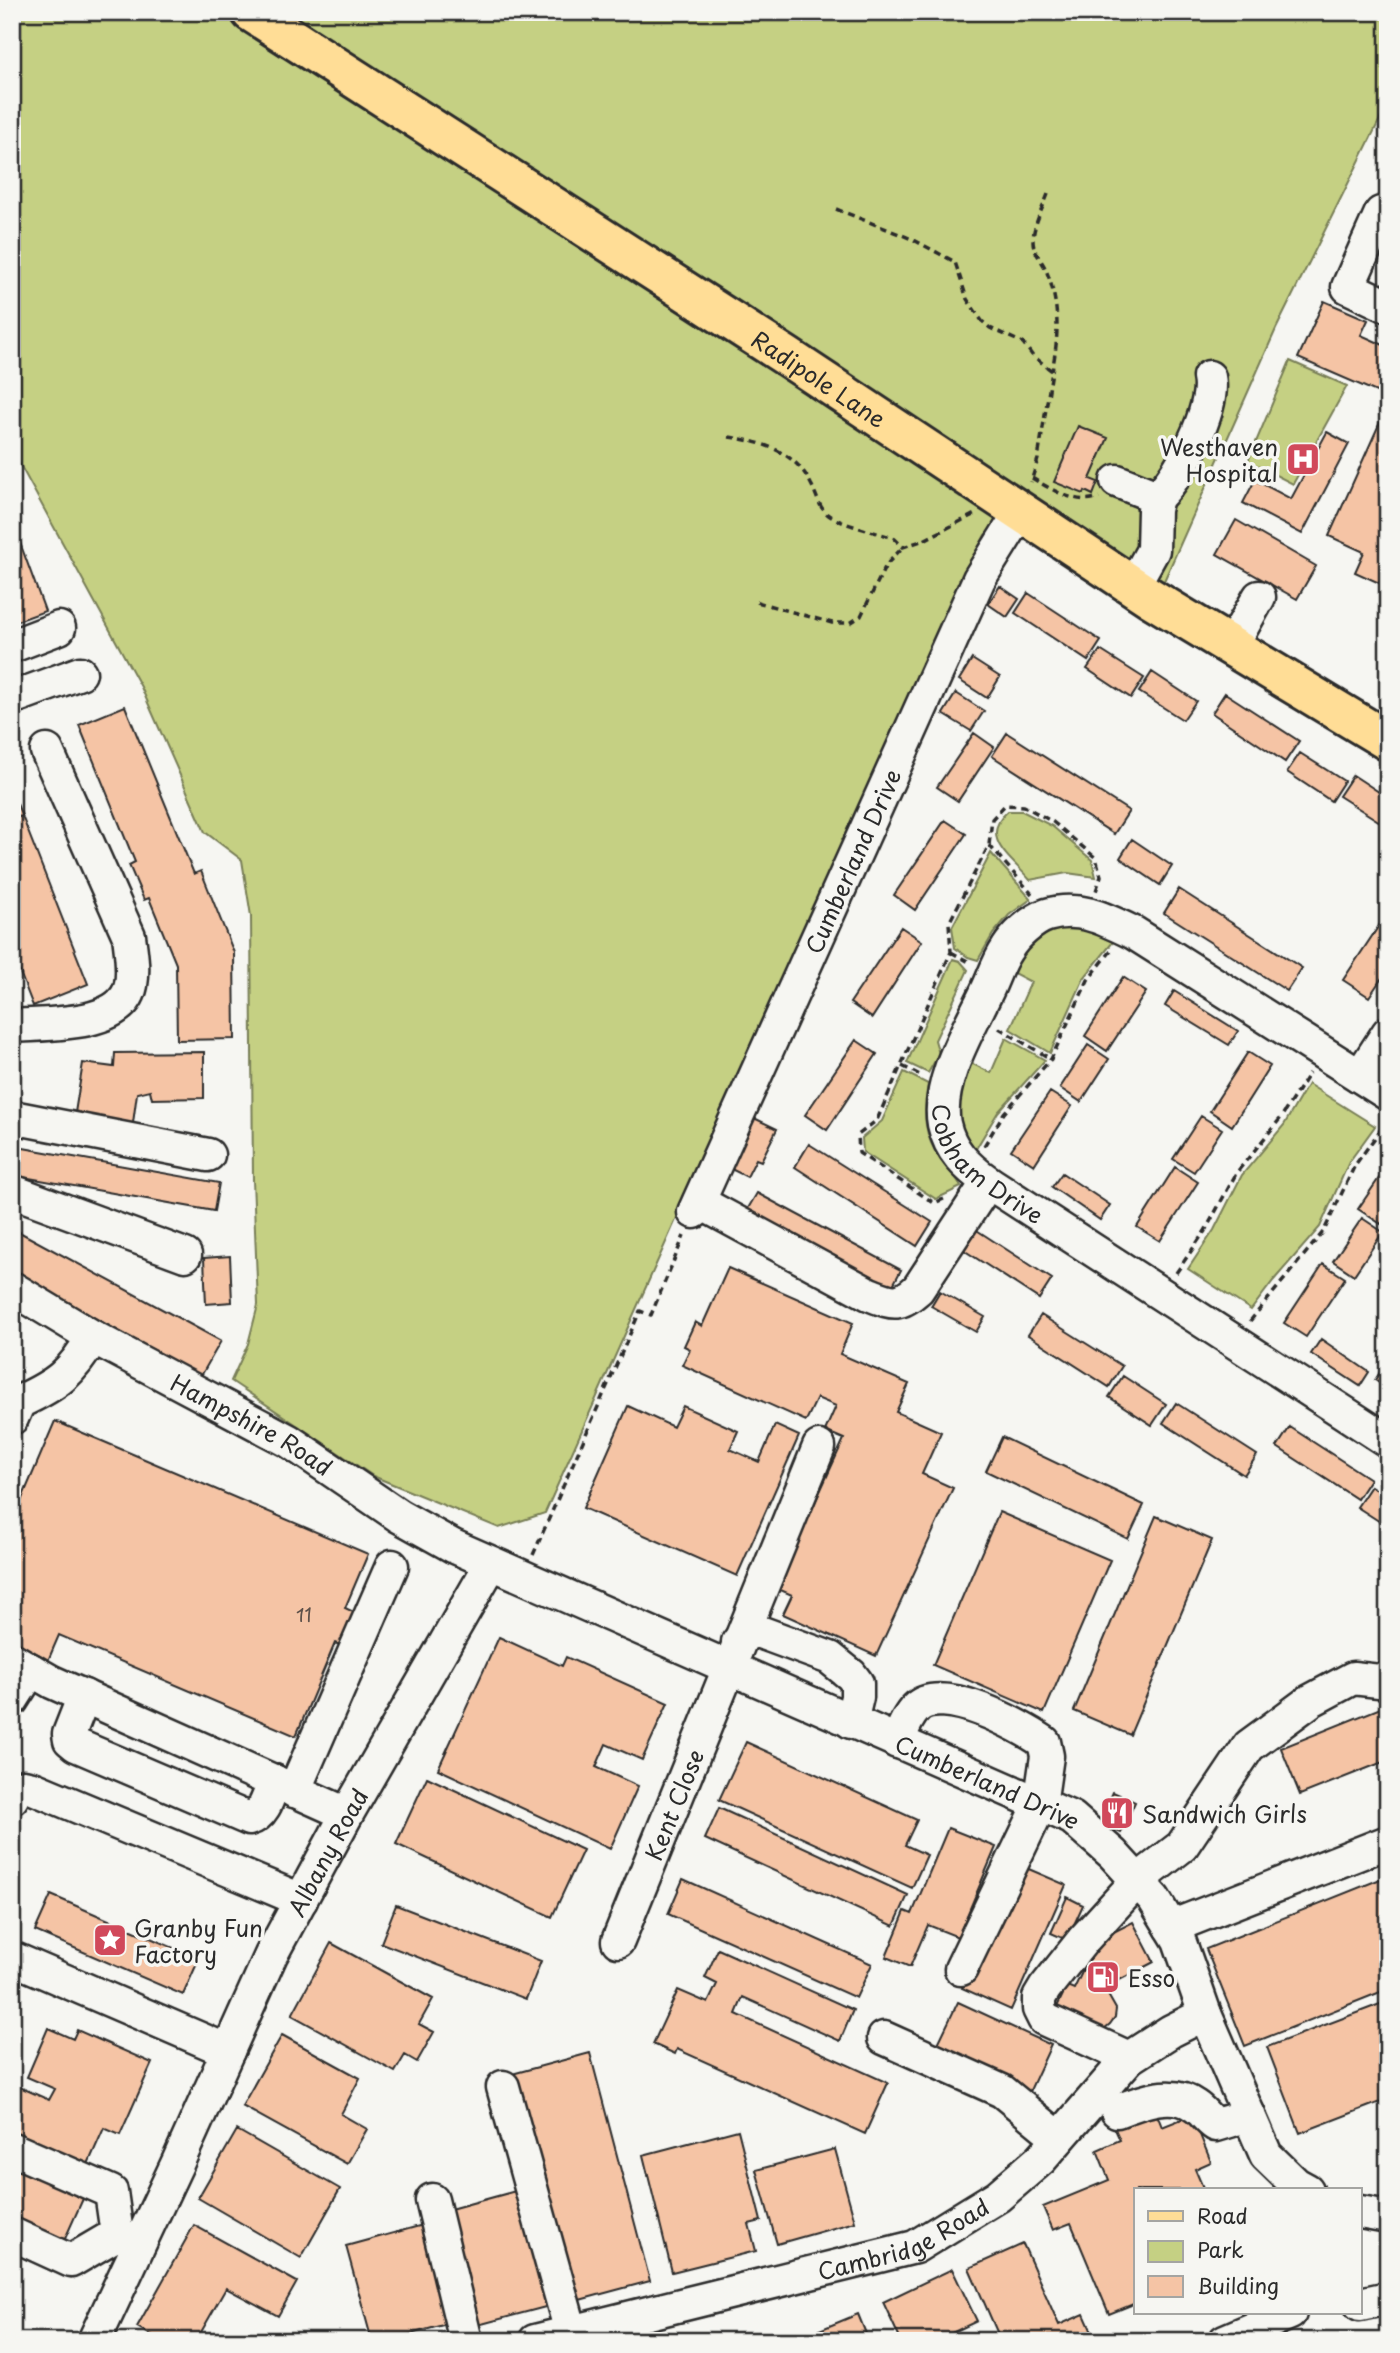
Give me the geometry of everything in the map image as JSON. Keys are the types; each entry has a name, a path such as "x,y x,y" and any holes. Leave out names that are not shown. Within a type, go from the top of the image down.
{"main road":[{"name":"Radipole Lane","path":"251,12 786,356 1020,493 1133,586 1388,741"}],"street":[{"path":"1381,213 1348,287 1388,306"},
{"path":"1133,586 1153,550 1157,497 1173,480 1205,415 1211,396 1209,377"},
{"path":"1117,481 1157,497"},
{"name":"Cumberland Drive","path":"697,1207 1020,493"},
{"path":"1231,645 1259,597"},
{"path":"12,646 59,628"},
{"path":"12,698 80,673"},
{"path":"12,1026 97,1018 116,1009 131,988 133,962 129,936 47,751"},
{"name":"Cobham Drive","path":"1388,1094 1127,930 1103,918 1071,910 1044,916 1025,929 1007,948 953,1064 945,1094 944,1121 950,1144 962,1162 979,1175 1388,1441"},
{"path":"1360,1076 1388,1033"},
{"path":"12,1116 208,1155"},
{"path":"697,1207 892,1303 905,1300 918,1289 979,1175"},
{"path":"12,1191 185,1255"},
{"name":"Hampshire Road","path":"12,1288 93,1337 289,1441 399,1516 491,1564"},
{"path":"15,1406 66,1376 77,1364 93,1337"},
{"name":"Kent Close","path":"618,1941 819,1447"},
{"name":"Cumberland Drive","path":"491,1564 734,1655 851,1722 1072,1818 1113,1854 1154,1899 1179,1940 1205,2014 1266,2155 1303,2188"},
{"name":"Albany Road","path":"94,2341 128,2239 228,2051 271,1955 347,1814 491,1564"},
{"path":"84,1696 69,1734 76,1745 249,1819 255,1817 284,1786 392,1566"},
{"path":"734,1655 746,1634 757,1631 839,1664 857,1684 851,1722"},
{"path":"12,1700 22,1664 84,1696 347,1814"},
{"path":"1129,2058 1044,2019 1039,2009 1039,1998 1084,1939 1137,1881 1182,1846 1249,1746 1310,1701 1353,1678 1388,1682"},
{"path":"897,1742 916,1707 932,1700 961,1703 1017,1725 1044,1742 1047,1756 1040,1804 961,1969"},
{"path":"12,1798 17,1788 33,1788 301,1900"},
{"path":"1171,1927 1388,1842"},
{"path":"12,1958 228,2051"},
{"name":"Cambridge Road","path":"535,2341 915,2247 998,2196 1041,2159 1129,2058 1171,2031 1205,2014"},
{"path":"884,2038 1002,2091 1059,2138"},
{"path":"503,2087 571,2332"},
{"path":"1117,2111 1148,2099 1173,2099 1187,2101 1198,2107 1207,2119 1216,2125 1248,2115"},
{"path":"12,2149 111,2192 128,2239 71,2260 12,2234"},
{"path":"432,2200 466,2341"},
{"path":"1362,2212 1388,2217"},
{"path":"1362,2304 1388,2298"},
{"path":"1226,2341 1288,2314"}],"path":[{"path":"1020,493 1052,371 1059,331 1051,283 1033,245 1036,226 1048,194"},
{"path":"836,209 912,239 954,262 967,299 982,321 990,328 1023,343 1032,355 1052,371"},
{"path":"729,437 766,445 790,458 806,474 821,508 830,517 895,539 902,547"},
{"path":"758,602 832,623 850,623 861,616 886,565 902,547 924,540 1020,493 1058,492 1084,500 1095,499 1106,493 1117,481"},
{"path":"989,845 1050,915"},
{"path":"979,1175 1004,1113 1051,1059 1088,980 1127,930"},
{"path":"975,1014 1051,1059"},
{"path":"1160,1294 1205,1231 1237,1172 1280,1119 1322,1052"},
{"path":"1233,1341 1324,1231 1356,1164 1388,1120"},
{"path":"523,1577 640,1311 651,1315 697,1207"}],"green space":[{"path":"12,12 1388,12 1388,103 1276,329 1160,590 1026,501 985,535 963,577 545,1513 499,1528 373,1476 231,1381 248,1344 258,1305 253,1180 251,916 242,860 205,832 141,687 12,450"},
{"path":"1290,361 1347,386 1293,484 1248,461"},
{"path":"1008,811 1022,811 1052,826 1092,860 1096,877 1067,873 1030,880 1007,855 997,838 996,830"},
{"path":"991,853 1031,899 1009,915 993,934 978,960 955,948 952,927"},
{"path":"1068,920 1117,937 1084,978 1050,1053 1010,1029 1031,982 1006,969 1025,940"},
{"path":"953,959 960,961 968,970 935,1040 939,1054 928,1073 907,1063"},
{"path":"1006,1038 1045,1060 998,1112 974,1152 955,1123 964,1067 973,1064 991,1073"},
{"path":"904,1072 928,1084 925,1114 928,1133 935,1151 961,1187 936,1199 863,1152 862,1138 882,1121"},
{"path":"1308,1084 1375,1126 1349,1162 1320,1227 1251,1310 1188,1269 1214,1230 1242,1175 1284,1125"}],"building":[{"path":"1324,301 1368,320 1361,335 1388,347 1388,397 1298,358"},
{"path":"1385,411 1388,412 1388,587 1355,572 1364,552 1329,536"},
{"path":"1078,426 1108,438 1090,479 1098,482 1093,495 1054,482"},
{"path":"1327,432 1349,444 1302,534 1243,503 1255,480 1291,499"},
{"path":"1236,520 1316,566 1297,599 1217,554"},
{"path":"12,521 45,611 12,623"},
{"path":"1000,586 1019,599 1007,617 988,604"},
{"path":"1028,593 1101,641 1088,661 1015,613"},
{"path":"1100,650 1144,678 1131,698 1087,669"},
{"path":"972,659 1000,677 987,698 959,680"},
{"path":"1152,672 1196,701 1183,720 1139,692"},
{"path":"956,693 984,711 971,731 943,714"},
{"path":"1225,693 1299,741 1285,762 1212,713"},
{"path":"125,706 194,874 201,871 234,953 235,1039 177,1040 176,964 149,898 144,900 129,865 135,862 79,725"},
{"path":"974,733 994,747 958,801 937,787"},
{"path":"1007,733 1129,811 1114,834 992,756"},
{"path":"1300,753 1344,781 1331,801 1287,772"},
{"path":"1353,775 1388,798 1388,827 1339,796"},
{"path":"12,792 22,816 12,819"},
{"path":"22,816 88,984 33,1006 12,952 12,819"},
{"path":"945,820 966,834 915,910 894,895"},
{"path":"1132,839 1172,866 1160,885 1120,858"},
{"path":"1179,889 1302,968 1287,991 1164,913"},
{"path":"1388,912 1388,969 1369,997 1343,980"},
{"path":"901,927 922,941 872,1018 850,1003"},
{"path":"1123,977 1146,992 1107,1051 1085,1036"},
{"path":"1174,991 1238,1031 1229,1045 1165,1006"},
{"path":"856,1040 877,1054 827,1130 805,1115"},
{"path":"1088,1045 1109,1059 1081,1102 1060,1088"},
{"path":"204,1052 204,1098 152,1099 150,1090 137,1093 131,1138 73,1125 83,1063 114,1067 115,1053"},
{"path":"1248,1052 1270,1066 1232,1126 1210,1111"},
{"path":"1050,1092 1072,1106 1034,1165 1011,1150"},
{"path":"1201,1116 1222,1129 1194,1172 1173,1159"},
{"path":"752,1117 777,1129 761,1161 756,1159 747,1177 727,1167"},
{"path":"809,1144 932,1222 917,1246 795,1167"},
{"path":"12,1146 219,1183 214,1211 12,1175"},
{"path":"1388,1165 1388,1213 1381,1224 1358,1209"},
{"path":"1175,1167 1198,1182 1160,1241 1137,1227"},
{"path":"1062,1173 1110,1205 1100,1220 1052,1187"},
{"path":"757,1193 901,1270 892,1287 747,1210"},
{"path":"1362,1218 1383,1232 1354,1275 1333,1261"},
{"path":"972,1227 1052,1279 1039,1299 959,1247"},
{"path":"12,1228 221,1341 201,1376 12,1273"},
{"path":"230,1256 232,1302 206,1304 204,1258"},
{"path":"1323,1264 1345,1278 1306,1337 1284,1323"},
{"path":"728,1268 853,1323 840,1354 909,1384 896,1412 941,1432 922,1474 953,1488 876,1656 783,1614 792,1595 776,1588 844,1439 825,1431 836,1406 817,1398 806,1421 682,1365 690,1349 684,1346 695,1322 702,1326"},
{"path":"940,1291 985,1317 976,1332 931,1306"},
{"path":"1041,1315 1122,1366 1109,1387 1028,1335"},
{"path":"1321,1339 1369,1372 1360,1386 1311,1354"},
{"path":"1388,1360 1388,1389 1375,1380"},
{"path":"1123,1376 1166,1404 1152,1425 1109,1397"},
{"path":"1176,1403 1257,1455 1244,1475 1163,1423"},
{"path":"628,1406 673,1427 683,1406 738,1431 730,1449 759,1462 775,1425 799,1436 737,1576 583,1508"},
{"path":"55,1421 368,1554 345,1608 356,1613 342,1646 335,1643 296,1736 59,1635 47,1663 12,1649 12,1522"},
{"path":"1290,1427 1370,1479 1357,1499 1277,1447"},
{"path":"1002,1437 1144,1505 1128,1539 986,1471"},
{"path":"1371,1486 1388,1497 1388,1527 1357,1507"},
{"path":"999,1512 1110,1560 1044,1713 933,1665"},
{"path":"1156,1516 1212,1540 1130,1735 1074,1711"},
{"path":"499,1637 562,1666 566,1657 668,1703 642,1760 606,1744 596,1767 638,1786 610,1849 438,1769"},
{"path":"1383,1707 1388,1719 1388,1760 1300,1795 1281,1748"},
{"path":"746,1742 917,1820 905,1845 927,1855 912,1888 719,1800"},
{"path":"427,1777 583,1850 552,1917 396,1844"},
{"name":"Sandwich Girls","path":"1113,1792 1135,1802 1121,1833 1099,1823"},
{"path":"719,1808 908,1895 894,1926 705,1839"},
{"path":"948,1828 996,1847 958,1937 928,1925 910,1967 886,1957 905,1911 912,1914"},
{"path":"1017,1864 1066,1885 1011,2010 962,1988"},
{"path":"1388,1876 1388,1989 1245,2046 1206,1949"},
{"path":"683,1879 872,1964 856,1998 668,1914"},
{"path":"51,1895 199,1959 183,1995 35,1931"},
{"path":"1067,1897 1083,1905 1067,1940 1051,1933"},
{"path":"396,1905 541,1961 526,1999 381,1943"},
{"name":"Esso","path":"1133,1922 1154,1962 1104,1988 1116,2009 1110,2024 1104,2029 1097,2029 1056,2009 1067,1986 1074,1989 1084,1968 1081,1967 1094,1942"},
{"path":"331,1943 433,1999 419,2024 434,2032 417,2062 405,2055 395,2072 292,2015"},
{"path":"718,1949 853,2010 840,2041 743,1997 736,2014 888,2083 865,2134 677,2049 675,2054 653,2044 678,1990 708,2003 717,1984 705,1978"},
{"path":"1388,2001 1388,2099 1300,2133 1267,2047"},
{"path":"958,2002 1051,2045 1027,2097 933,2054"},
{"path":"48,2028 73,2039 77,2030 152,2063 120,2135 104,2128 85,2171 12,2139 13,2084 49,2100 55,2089 27,2077"},
{"path":"282,2035 360,2078 341,2114 367,2129 347,2164 242,2106"},
{"path":"590,2053 650,2281 572,2302 512,2074"},
{"path":"1156,2112 1162,2127 1192,2115 1211,2162 1195,2169 1203,2188 1134,2188 1134,2304 1109,2314 1071,2223 1053,2230 1043,2207 1109,2180 1097,2150 1120,2140 1115,2129"},
{"path":"237,2130 340,2189 301,2258 198,2198"},
{"path":"738,2130 761,2221 749,2224 756,2251 672,2272 643,2155"},
{"path":"835,2149 855,2222 777,2244 756,2170"},
{"path":"12,2159 86,2192 60,2250 12,2229"},
{"path":"523,2189 553,2305 474,2326 443,2211"},
{"path":"194,2225 297,2282 278,2316 226,2288 196,2341 161,2341 137,2327"},
{"path":"423,2225 450,2323 386,2341 372,2341 346,2246"},
{"path":"1023,2244 1059,2325 1084,2314 1096,2341 1001,2341 969,2268"},
{"path":"952,2269 977,2321 935,2341 901,2341 883,2302"},
{"path":"858,2314 869,2341 793,2341"}],"place":[{"name":"Westhaven Hospital","path":"1303,459"},
{"name":"Sandwich Girls","path":"1117,1813"},
{"name":"Granby Fun Factory","path":"110,1940"},
{"name":"Esso","path":"1103,1977"}]}
